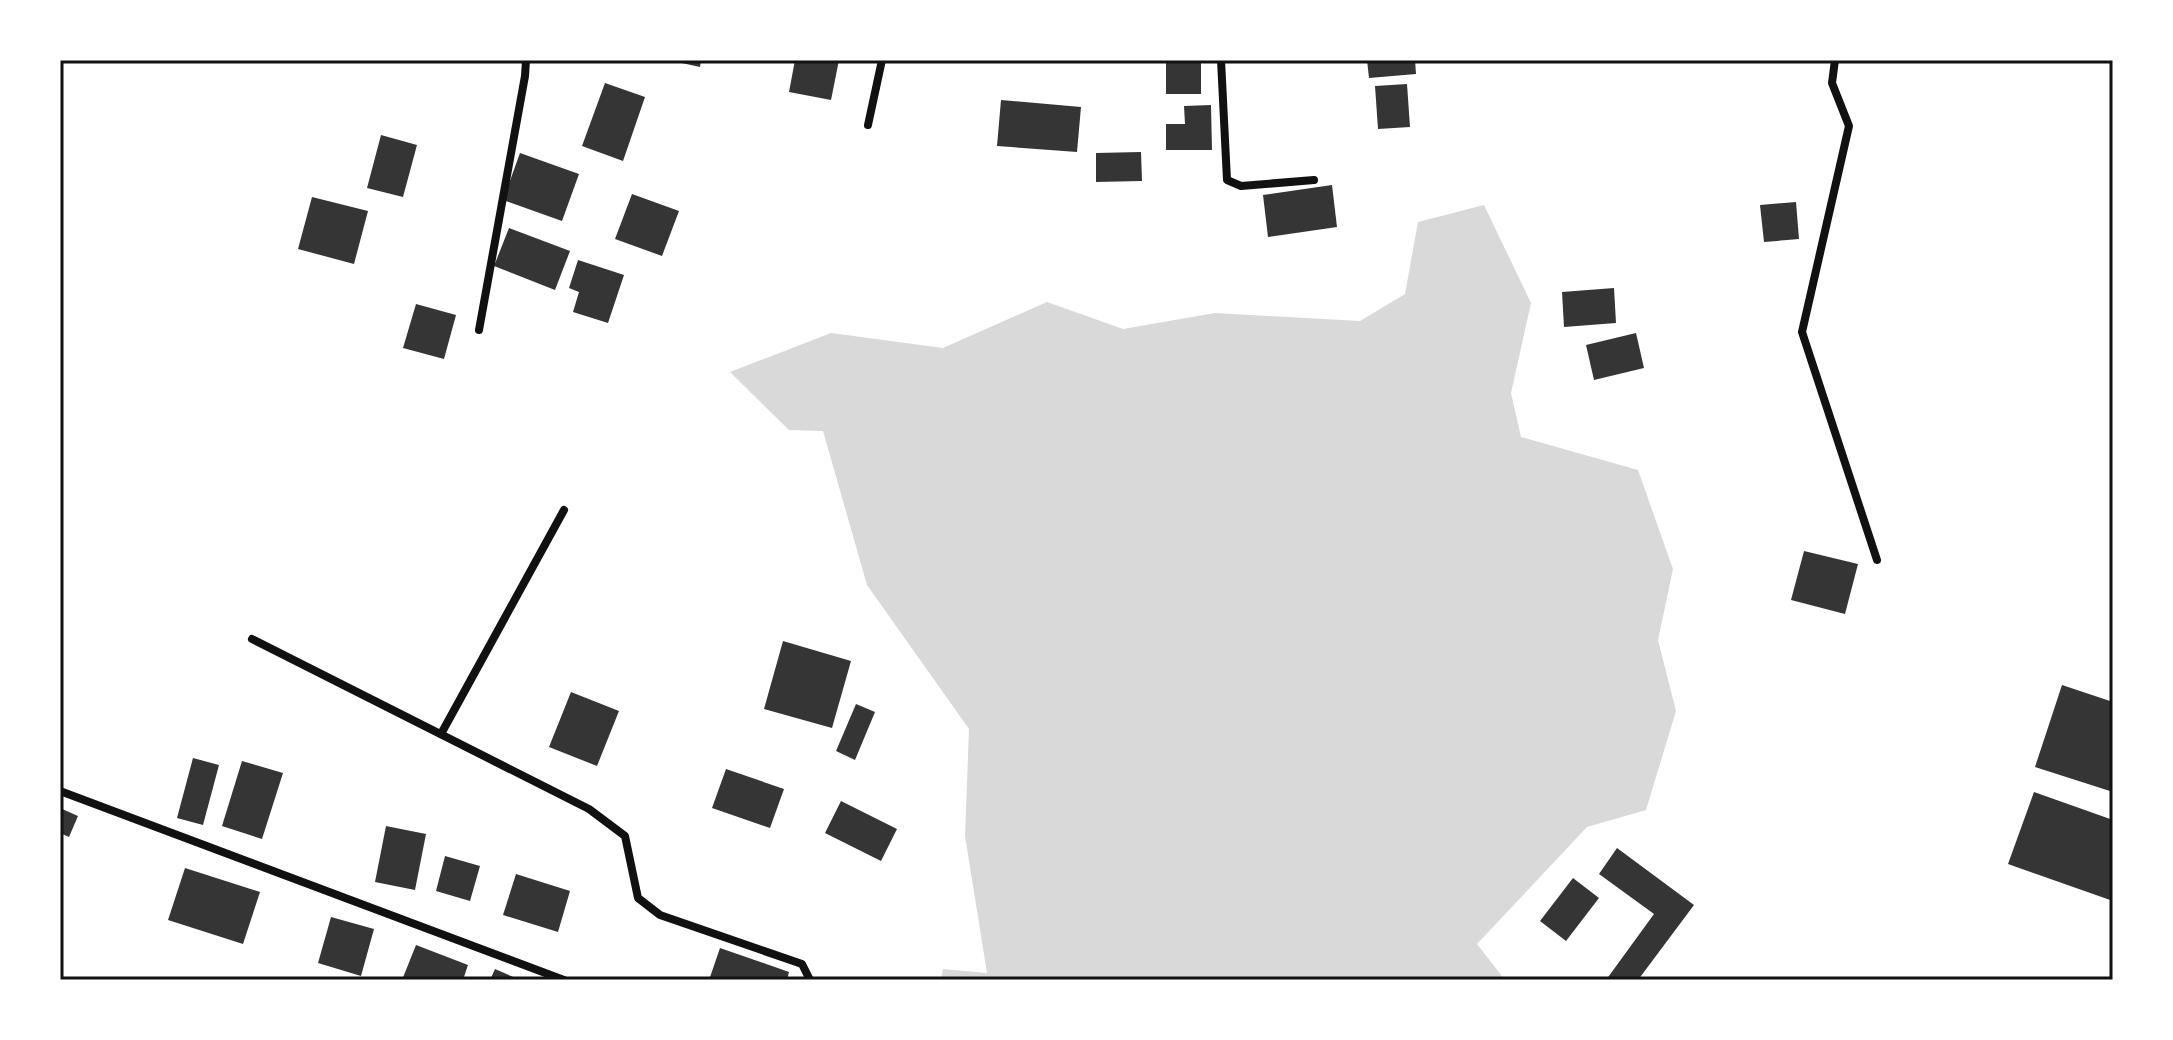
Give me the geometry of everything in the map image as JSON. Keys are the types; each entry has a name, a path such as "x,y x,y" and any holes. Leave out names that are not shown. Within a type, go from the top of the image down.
{"street":[{"path":"479,330 526,60"},
{"path":"868,125 882,60"},
{"path":"1221,60 1227,180 1241,186 1314,180"},
{"path":"1835,60 1832,83 1849,126 1802,332 1877,560"},
{"path":"441,734 564,510"},
{"path":"252,639 589,809 625,836 638,898 660,915 802,964 810,980"},
{"path":"60,791 564,980"}],"shaded area":[{"path":"1484,205 1531,303 1511,393 1521,437 1638,470 1673,569 1658,640 1676,711 1646,810 1587,827 1477,944 1505,980 941,980 943,969 987,973 965,836 969,729 867,585 823,431 789,430 730,372 831,333 943,348 1047,302 1123,329 1215,313 1360,321 1405,294 1418,222"}],"building":[{"path":"668,60 701,60 700,67"},
{"path":"795,60 839,60 831,100 789,92"},
{"path":"1367,60 1415,60 1416,74 1369,78"},
{"path":"1166,61 1201,61 1201,94 1166,94"},
{"path":"605,83 645,97 623,161 582,146"},
{"path":"1407,84 1410,127 1378,129 1375,86"},
{"path":"1001,100 1081,107 1077,152 997,146"},
{"path":"1211,105 1212,150 1166,150 1166,124 1185,124 1184,106"},
{"path":"381,135 417,145 403,197 367,188"},
{"path":"1141,152 1142,181 1096,182 1096,153"},
{"path":"520,153 579,174 562,221 503,200"},
{"path":"1332,185 1337,227 1268,237 1263,195"},
{"path":"632,194 679,211 662,256 615,239"},
{"path":"312,197 368,211 354,264 298,249"},
{"path":"1796,202 1799,239 1764,242 1760,205"},
{"path":"509,228 570,251 555,290 494,266"},
{"path":"578,260 624,275 608,323 573,312 579,292 569,288"},
{"path":"1614,288 1616,323 1564,327 1562,292"},
{"path":"416,304 456,315 444,359 403,348"},
{"path":"1636,333 1644,368 1594,380 1586,345"},
{"path":"1804,551 1858,564 1845,614 1791,600"},
{"path":"783,641 851,661 832,728 764,709"},
{"path":"2062,685 2113,702 2113,792 2035,767"},
{"path":"571,692 619,711 597,766 549,747"},
{"path":"856,704 875,712 855,760 836,751"},
{"path":"193,758 219,765 203,825 177,818"},
{"path":"242,761 283,773 262,839 222,826"},
{"path":"726,769 784,789 770,828 712,808"},
{"path":"2034,792 2113,820 2113,901 2008,864"},
{"path":"841,801 897,829 881,861 825,833"},
{"path":"60,808 78,816 69,837 60,833"},
{"path":"386,826 426,834 415,890 375,882"},
{"path":"1617,848 1694,905 1638,980 1606,980 1654,914 1599,874"},
{"path":"445,856 480,866 470,901 436,891"},
{"path":"185,868 260,892 243,944 168,920"},
{"path":"516,874 570,891 558,932 503,915"},
{"path":"1573,878 1599,898 1566,941 1540,921"},
{"path":"331,917 374,929 361,976 318,963"},
{"path":"416,945 468,965 463,980 402,980"},
{"path":"720,948 789,972 787,980 709,980"},
{"path":"495,969 520,980 490,980"}]}
